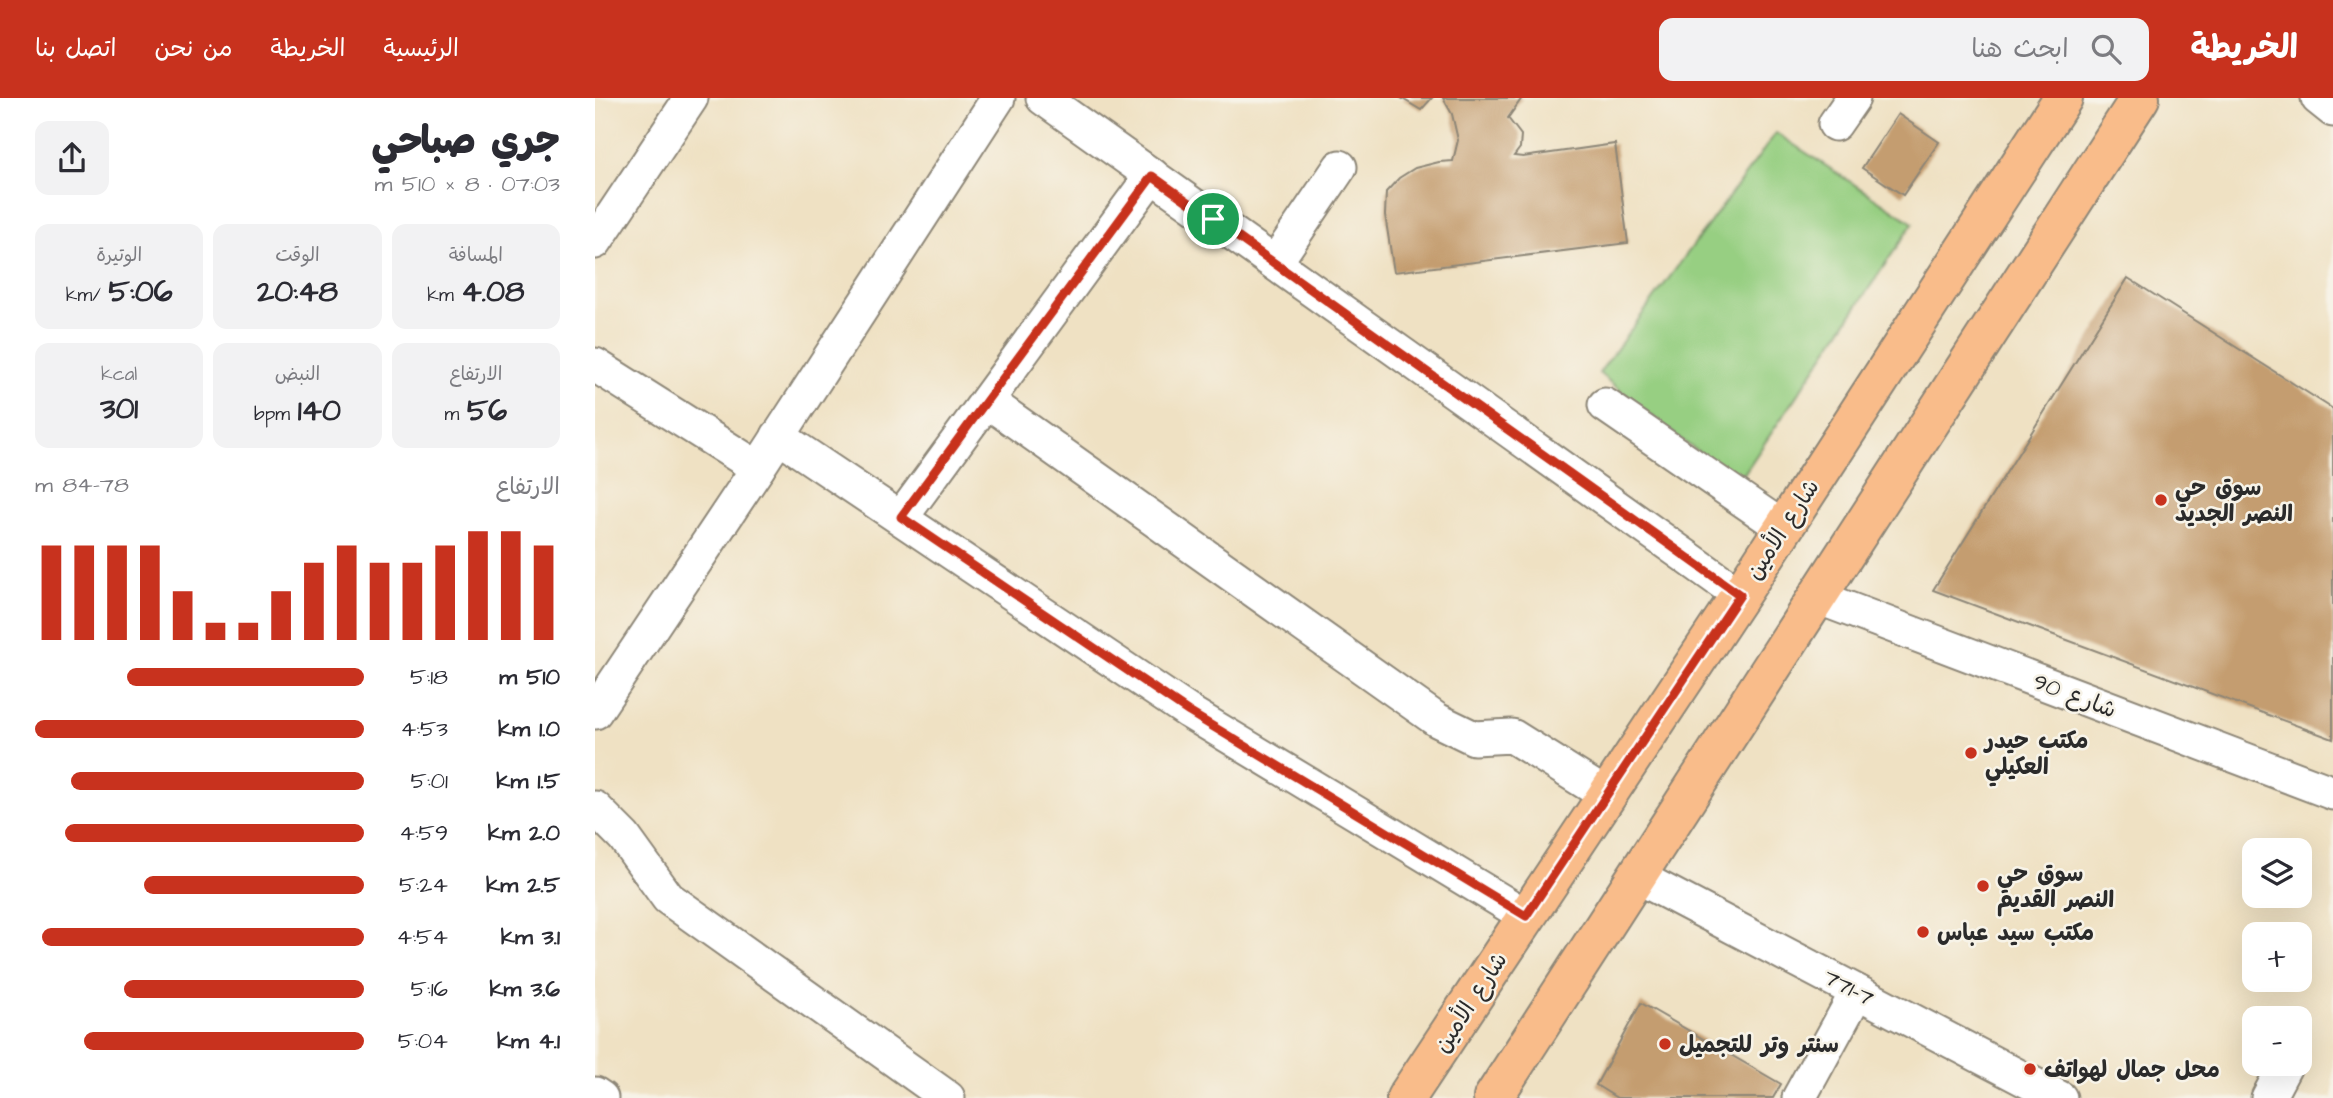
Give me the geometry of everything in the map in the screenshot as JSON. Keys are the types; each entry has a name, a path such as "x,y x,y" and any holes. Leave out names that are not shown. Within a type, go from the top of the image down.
{"main road":[{"name":"شارع الأمين","path":"1406,1098 1740,595 2063,98"},
{"path":"1493,1098 2140,98"}],"street":[{"path":"595,242 691,98"},
{"path":"595,712 758,468 998,98"},
{"path":"1043,98 1740,595"},
{"path":"2318,98 2333,110"},
{"path":"1275,264 1340,167"},
{"path":"901,517 1152,176"},
{"path":"595,365 758,468"},
{"path":"986,401 1437,720 1474,738 1512,736 1606,795"},
{"path":"1605,405 1782,527"},
{"path":"778,436 1189,712 1526,916"},
{"name":"شارع 90","path":"1817,597 2333,793"},
{"path":"595,808 624,837 668,898 949,1098"},
{"name":"771-7","path":"1638,877 2043,1094"},
{"path":"1799,1098 1857,992"},
{"path":"2268,1098 2280,1076"},
{"path":"595,1094 601,1098"}],"green space":[{"path":"1776,133 1913,223 1739,481 1676,436 1599,373"}],"building":[{"path":"1401,98 1432,98 1421,110"},
{"path":"1443,98 1522,98 1508,118 1521,135 1520,148 1514,156 1615,144 1628,243 1394,272 1385,215 1386,192 1399,178 1415,168 1453,161 1458,140 1452,114"},
{"path":"1898,114 1939,142 1903,195 1862,168"},
{"name":"سوق حي النصر الجديد","path":"2128,278 2333,409 2333,739 1933,590"},
{"name":"سنتر وتر للتجميل","path":"1641,1003 1781,1084 1773,1098 1617,1098 1596,1085"}],"place":[{"name":"سوق حي النصر الجديد","path":"2161,500"},
{"name":"مكتب حيدر العكيلي","path":"1971,753"},
{"name":"سوق حي النصر القديم","path":"1983,886"},
{"name":"مكتب سيد عباس","path":"1923,932"},
{"name":"سنتر وتر للتجميل","path":"1665,1044"},
{"name":"محل جمال لهواتف","path":"2030,1069"}],"route":[{"path":"1152,176 1213,219 1740,595 1526,916 1189,712 901,517 1152,176"}]}
